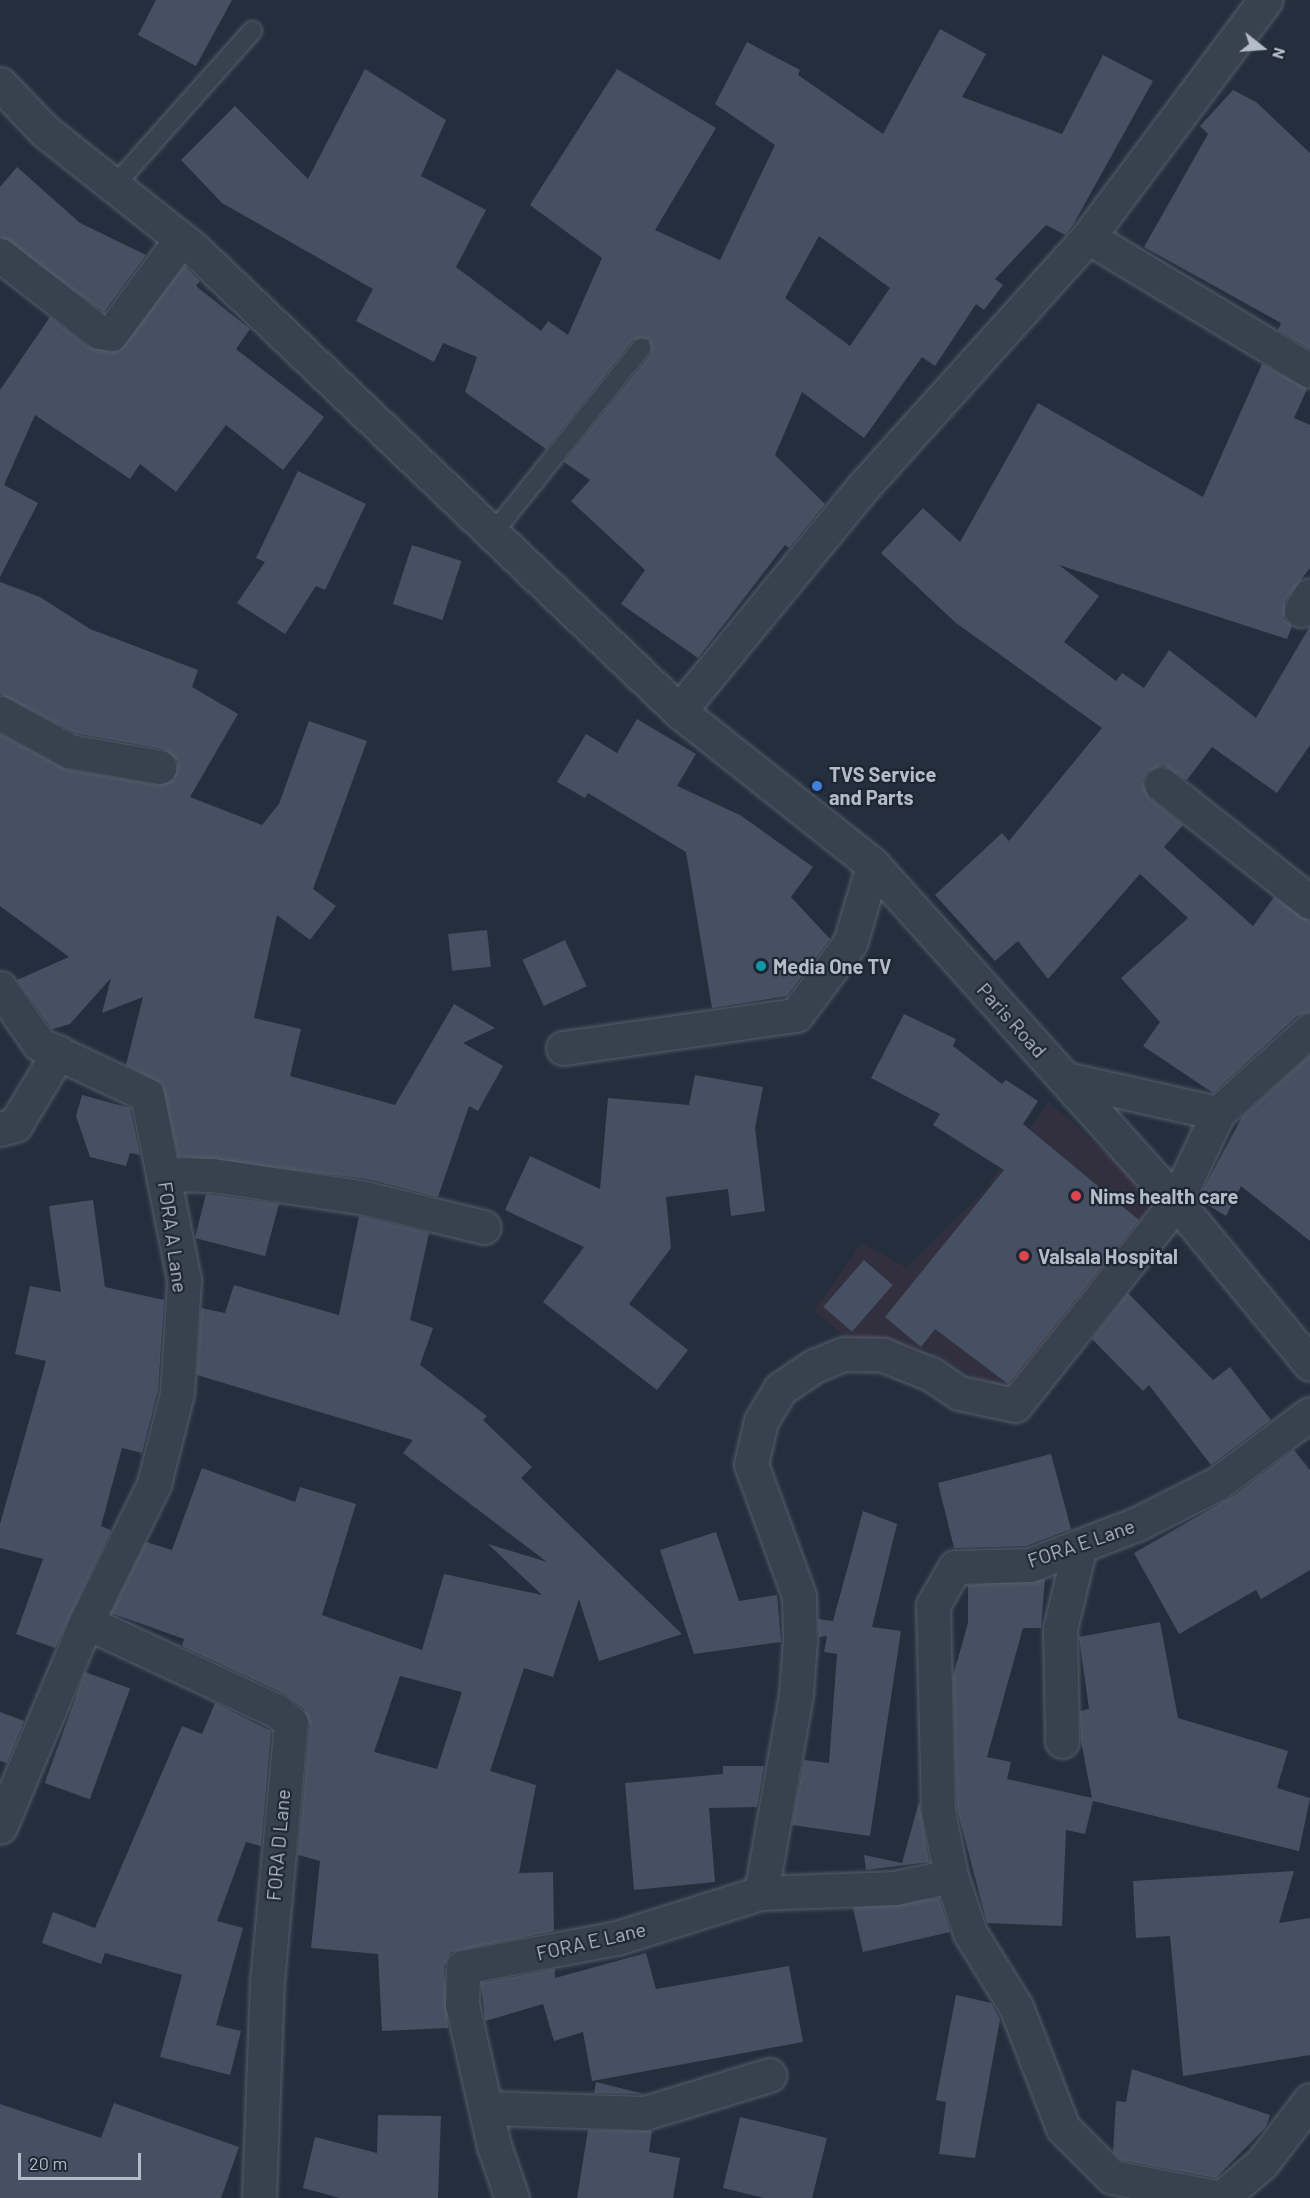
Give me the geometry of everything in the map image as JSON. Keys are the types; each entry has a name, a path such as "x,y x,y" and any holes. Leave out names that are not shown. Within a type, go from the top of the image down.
{"street":[{"path":"679,711 863,487 1088,237 1265,0"},
{"name":"Paris Road","path":"0,84 45,131 182,239 679,711 873,865 1066,1079 1310,1364"},
{"path":"1088,237 1310,371"},
{"path":"0,255 99,332 111,334 182,239"},
{"path":"0,712 69,752 160,767"},
{"path":"1161,784 1310,902"},
{"path":"563,1048 796,1015 850,943 873,865"},
{"name":"FORA A Lane","path":"0,988 39,1044 147,1095 165,1174 184,1280 177,1394 154,1484 86,1622 0,1827"},
{"path":"761,1893 796,1694 800,1640 799,1596 751,1464 761,1421 780,1389 814,1366 844,1354 883,1355 931,1374 959,1393 1015,1404 1041,1378 1175,1204 1218,1113 1310,1030"},
{"path":"0,1129 15,1125 59,1052"},
{"path":"1066,1079 1218,1113"},
{"path":"165,1174 212,1175 365,1198 483,1227"},
{"name":"FORA E Lane","path":"1221,2198 1112,2176 1063,2128 1016,2007 970,1933 951,1876 938,1810 933,1605 955,1567 1030,1565 1080,1546 1218,1483 1310,1414"},
{"path":"1062,1741 1060,1629 1080,1546"},
{"name":"FORA D Lane","path":"86,1622 278,1711 291,1723 267,1980 260,2198"},
{"name":"FORA E Lane","path":"512,2198 486,2108 462,2004 463,1967 617,1938 761,1893 895,1888 951,1876"},
{"path":"486,2108 645,2113 769,2075"},
{"path":"1221,2198 1262,2163 1310,2100"}],"lane":[{"path":"114,186 252,31"},
{"path":"493,533 642,347"}],"shaded area":[{"name":"Valsala Hospital","path":"1049,1102 1165,1205 1013,1398 927,1350 844,1336 814,1311 862,1243 907,1268 983,1192"}],"building":[{"path":"156,0 232,0 196,66 138,35"},
{"path":"940,29 986,54 962,97 1062,134 1103,55 1153,81 1073,225 1065,235 1046,225 995,279 1003,285 984,310 976,304 935,366 922,357 864,438 802,392 775,455 825,504 789,548 785,545 698,658 621,604 645,570 571,501 590,480 564,462 651,354 649,339 633,340 546,449 465,392 477,357 443,343 434,362 356,321 373,289 222,203 181,160 235,106 308,179 365,69 446,120 421,176 486,210 456,267 541,331 548,321 568,335 602,258 530,205 617,69 716,128 655,230 720,260 775,145 715,104 747,42 800,70 798,75 883,134","holes":["819,236 890,288 850,346 785,298"]},
{"path":"1233,90 1256,102 1310,153 1310,349 1278,330 1281,323 1144,247 1208,134 1200,126"},
{"path":"17,167 80,223 146,255 104,312 0,237 0,187"},
{"path":"184,266 200,281 196,286 250,329 236,349 324,417 283,470 226,425 176,492 140,464 130,479 35,415 4,485 38,503 0,577 0,390 50,317 88,347 119,351"},
{"path":"1262,364 1307,389 1294,418 1310,425 1310,568 1285,601 1284,619 1292,626 1287,639 1059,565 1099,596 1064,642 1116,681 1122,673 1144,688 1169,650 1256,718 1310,626 1310,745 1277,793 1212,747 1187,780 1163,765 1147,772 1143,781 1149,798 1183,825 1164,847 1253,926 1274,897 1310,921 1310,1012 1297,1016 1213,1093 1143,1046 1160,1022 1121,978 1188,918 1140,874 1048,979 1018,941 995,961 935,895 1002,833 1009,841 1102,728 956,623 881,553 923,508 960,542 1038,403 1203,497"},
{"path":"298,471 366,504 325,590 316,586 285,634 237,603 265,562 256,558"},
{"path":"412,545 461,561 442,620 393,604"},
{"path":"0,582 40,597 90,629 198,670 192,687 238,714 190,797 262,825 279,804 309,721 367,741 313,889 336,906 310,940 277,915 254,1018 301,1029 290,1076 395,1105 454,1004 495,1028 463,1043 503,1066 478,1111 469,1106 438,1197 368,1179 178,1156 162,1084 126,1065 143,997 102,1013 111,978 70,1024 52,1029 17,980 69,957 0,906 0,734 65,769 157,785 174,779 178,761 163,749 75,733 0,694"},
{"path":"637,719 696,754 677,786 740,815 813,867 791,897 830,939 787,996 712,1008 686,852 588,793 585,798 557,782 586,734 617,753"},
{"path":"487,930 491,967 452,971 448,934"},
{"path":"565,940 587,986 544,1006 522,960"},
{"name":"Valsala Hospital","path":"904,1014 956,1039 953,1046 1002,1084 1006,1080 1038,1101 1023,1124 1139,1220 1008,1384 935,1329 921,1347 885,1317 1004,1170 933,1125 940,1114 871,1078"},
{"path":"1310,1055 1310,1241 1241,1186 1226,1216 1198,1199 1242,1117"},
{"path":"695,1075 763,1087 755,1128 765,1211 731,1216 728,1189 666,1197 671,1248 629,1304 688,1350 657,1390 543,1302 584,1247 505,1210 530,1156 600,1189 608,1098 689,1105"},
{"path":"82,1095 130,1108 140,1155 130,1153 126,1166 90,1157 76,1116"},
{"path":"206,1194 279,1204 265,1256 195,1238"},
{"path":"93,1200 105,1287 164,1300 158,1390 142,1453 122,1448 101,1526 111,1530 55,1648 16,1634 43,1559 0,1548 0,1524 46,1361 15,1354 30,1286 61,1292 49,1206"},
{"path":"359,1216 429,1233 410,1320 433,1328 420,1365 487,1416 483,1420 532,1467 521,1478 682,1634 599,1661 579,1599 553,1677 524,1668 490,1771 536,1785 519,1873 553,1872 554,1931 451,1952 444,1966 448,2028 382,2031 378,1954 311,1948 320,1861 298,1855 310,1725 304,1709 285,1694 182,1646 184,1639 111,1613 146,1542 172,1550 202,1468 295,1502 300,1487 356,1504 322,1615 422,1650 444,1574 542,1595 488,1544 547,1562 403,1453 413,1440 197,1375 201,1308 225,1313 234,1285 339,1315","holes":["400,1676 462,1692 437,1769 374,1752"]},
{"path":"864,1260 893,1285 852,1332 823,1307"},
{"path":"1128,1293 1213,1380 1230,1367 1271,1420 1211,1465 1149,1385 1143,1391 1092,1339"},
{"path":"1294,1450 1310,1470 1310,1570 1261,1599 1256,1590 1179,1634 1134,1553 1235,1495"},
{"path":"1051,1454 1071,1529 1026,1546 954,1548 938,1483"},
{"path":"863,1511 897,1524 872,1627 901,1631 870,1836 792,1825 804,1760 829,1763 837,1654 824,1652 827,1636 819,1637 818,1619 833,1621"},
{"path":"716,1532 739,1601 777,1595 781,1642 694,1654 660,1550"},
{"path":"1045,1579 1041,1628 1023,1628 987,1757 1011,1762 1007,1779 1092,1798 1081,1741 1080,1711 1089,1709 1079,1637 1160,1622 1178,1718 1288,1751 1277,1788 1310,1798 1299,1851 1093,1801 1085,1834 1066,1830 1062,1926 987,1923 957,1809 953,1676 968,1623 968,1585"},
{"path":"85,1672 130,1688 90,1799 45,1783"},
{"path":"215,1703 271,1731 261,1846 246,1842 217,1921 243,1928 216,2025 241,2031 230,2075 160,2057 182,1975 105,1953 101,1964 42,1943 53,1912 95,1928 182,1726 202,1734"},
{"path":"0,1712 24,1721 7,1763 0,1761"},
{"path":"723,1766 764,1766 757,1807 709,1808 715,1882 634,1890 625,1783 723,1774"},
{"path":"919,1802 929,1862 866,1870 864,1855 902,1863"},
{"path":"1294,1871 1279,1923 1310,1918 1310,2055 1183,2076 1170,1936 1136,1938 1133,1881"},
{"path":"939,1898 950,1932 863,1952 853,1908"},
{"path":"646,1953 656,1989 789,1966 803,2042 592,2081 583,2032 554,2041 543,2004 485,2021 481,1983 555,1969 555,1978"},
{"path":"956,1995 991,2003 1000,2019 975,2158 939,2154 946,2102 936,2100"},
{"path":"1132,2069 1270,2115 1266,2127 1216,2178 1121,2160 1113,2152 1116,2101 1126,2102"},
{"path":"596,2082 644,2094 594,2093"},
{"path":"114,2103 239,2147 221,2198 0,2198 0,2104 101,2138"},
{"path":"378,2115 441,2116 438,2198 340,2198 303,2188 315,2137 377,2153"},
{"path":"740,2117 827,2138 812,2198 764,2198 723,2188"},
{"path":"588,2130 652,2131 649,2152 680,2158 673,2198 577,2198"}],"place":[{"name":"TVS Service and Parts","path":"817,786"},
{"name":"Media One TV","path":"761,966"},
{"name":"Nims health care","path":"1076,1196"},
{"name":"Valsala Hospital","path":"1024,1256"}]}
